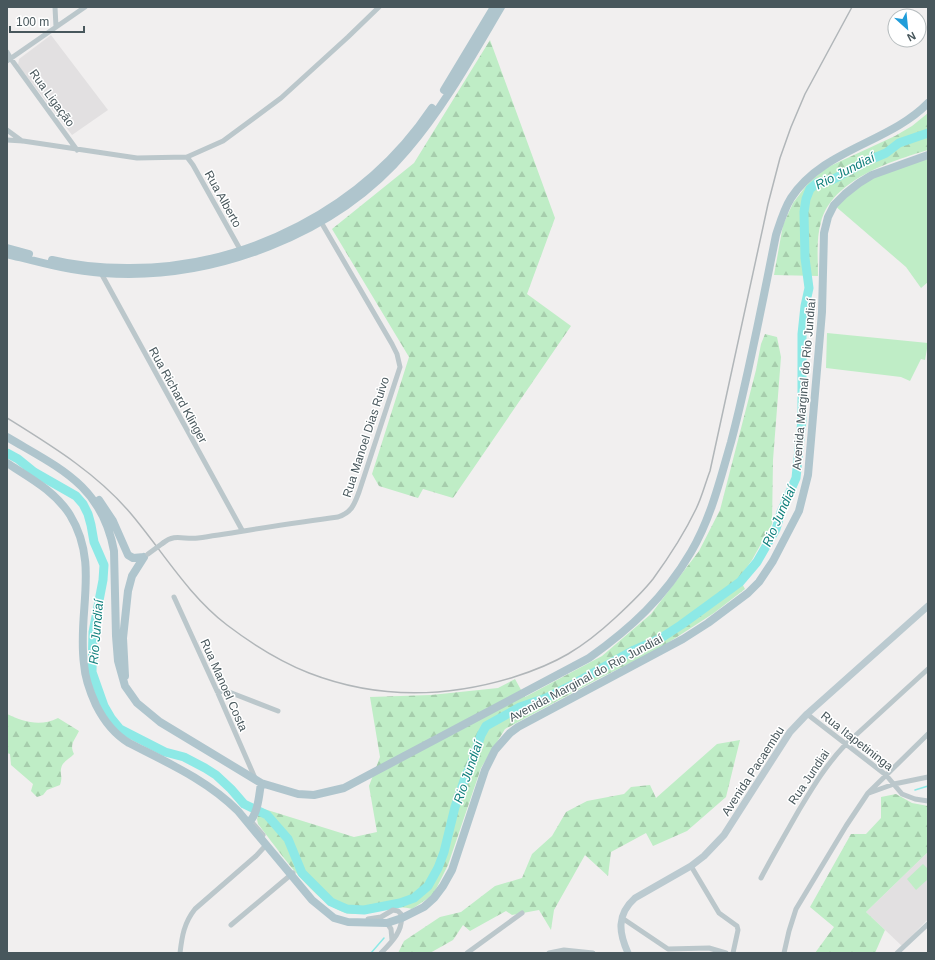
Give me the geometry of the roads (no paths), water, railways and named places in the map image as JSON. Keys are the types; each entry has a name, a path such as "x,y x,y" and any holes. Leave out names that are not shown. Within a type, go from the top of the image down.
{"main road":[{"path":"7,248 59,262 101,270 183,264 241,251 277,237 336,205 384,166 402,148 428,115 494,7"},
{"path":"7,254 61,268 148,273 172,272 244,256 266,248 321,222 366,190 390,169 407,151 430,122 501,7"},
{"name":"Avenida Marginal do Rio Jundiaí","path":"7,437 76,480 91,496 102,514 112,538 115,564 117,652 119,670 125,686 137,703 156,719 258,782 298,794 314,795 344,788 356,783 589,658 618,637 647,611 670,584 691,552 704,527 714,502 742,399 776,235 791,199 814,172 831,161 904,123 918,114 928,103"},
{"name":"Avenida Marginal do Rio Jundiaí","path":"7,463 51,493 61,503 70,515 82,542 87,585 83,639 84,665 90,691 100,713 110,728 120,737 197,778 226,799 251,820 267,843 312,900 334,918 348,922 389,926 401,922 424,907 444,886 452,870 485,770 495,750 510,733 518,727 582,692 683,639 708,623 748,593 766,571 788,534 799,511 808,474 822,312 824,233 828,217 834,206 845,194 859,183 872,175 928,155"},
{"path":"76,480 85,485 107,511 128,555 133,558 146,556"},
{"path":"125,686 123,638 128,591 132,576 146,556"},
{"name":"Avenida Pacaembu","path":"622,918 624,912 634,898 691,866 704,856 724,835 790,732 807,714 928,606"},
{"path":"251,820 259,797 258,782"},
{"path":"622,918 621,934 628,953"}],"street":[{"path":"55,7 56,27"},
{"path":"9,60 84,7"},
{"path":"7,140 23,141 137,158 187,157 223,141 281,98 379,7"},
{"name":"Rua Ligação","path":"7,52 9,60 77,150"},
{"path":"7,130 23,141"},
{"name":"Rua Alberto","path":"187,157 193,164 241,251"},
{"name":"Rua Manoel Dias Ruivo","path":"146,556 172,537 196,538 338,517 350,511 359,492 400,367 397,354 392,344 321,222"},
{"name":"Rua Richard Klinger","path":"101,270 242,530"},
{"name":"Rua Manoel Costa","path":"174,597 258,782"},
{"name":"Rua Jundiai","path":"761,878 818,778 833,758 845,745 928,669"},
{"path":"217,692 229,692 278,711"},
{"name":"Rua Itapetininga","path":"807,714 845,745 886,775 905,796 928,801"},
{"path":"784,953 796,910 846,826 868,793 928,734"},
{"path":"868,793 894,784 928,777"},
{"path":"180,953 182,934 194,909 256,856 267,843"},
{"path":"691,866 719,913 737,926 738,930 733,953"},
{"path":"231,925 292,873 312,896 338,916 353,920 375,919 393,910 398,911 401,914 401,922 391,944 381,953"},
{"path":"467,953 522,913"},
{"path":"622,918 668,949 709,948 726,953"},
{"path":"897,953 928,924"},
{"path":"389,926 391,944"},
{"path":"549,953 564,950 593,953"}],"waterway":[{"name":"Rio Jundiaí","path":"7,453 18,459 34,472 76,496 83,504 88,514 94,542 104,565 103,580 93,632 92,672 104,706 120,729 165,752 184,757 205,768 216,775 244,804 267,815 288,839 302,873 331,902 347,909 364,910 400,903 414,898 428,886 438,868 444,852 455,807 481,735 486,726 520,707 546,698 572,685 634,650 661,638 740,582 757,562 776,529 781,512 796,478 802,420 802,334 805,306 809,288 805,258 804,212 806,199 810,189 817,183 832,180 867,161 886,153 899,143 928,133"},
{"path":"915,790 928,786"},
{"name":"Rio Jundiaí","path":"410,903 414,898"},
{"path":"371,953 384,938"}],"railway":[{"path":"7,418 74,462 119,500 188,587 227,625 276,658 309,673 360,688 411,693 437,692 488,684 521,675 555,661 587,642 610,623 644,589 653,579 676,545 698,504 710,471 768,204 780,158 805,94 852,7"}]}
